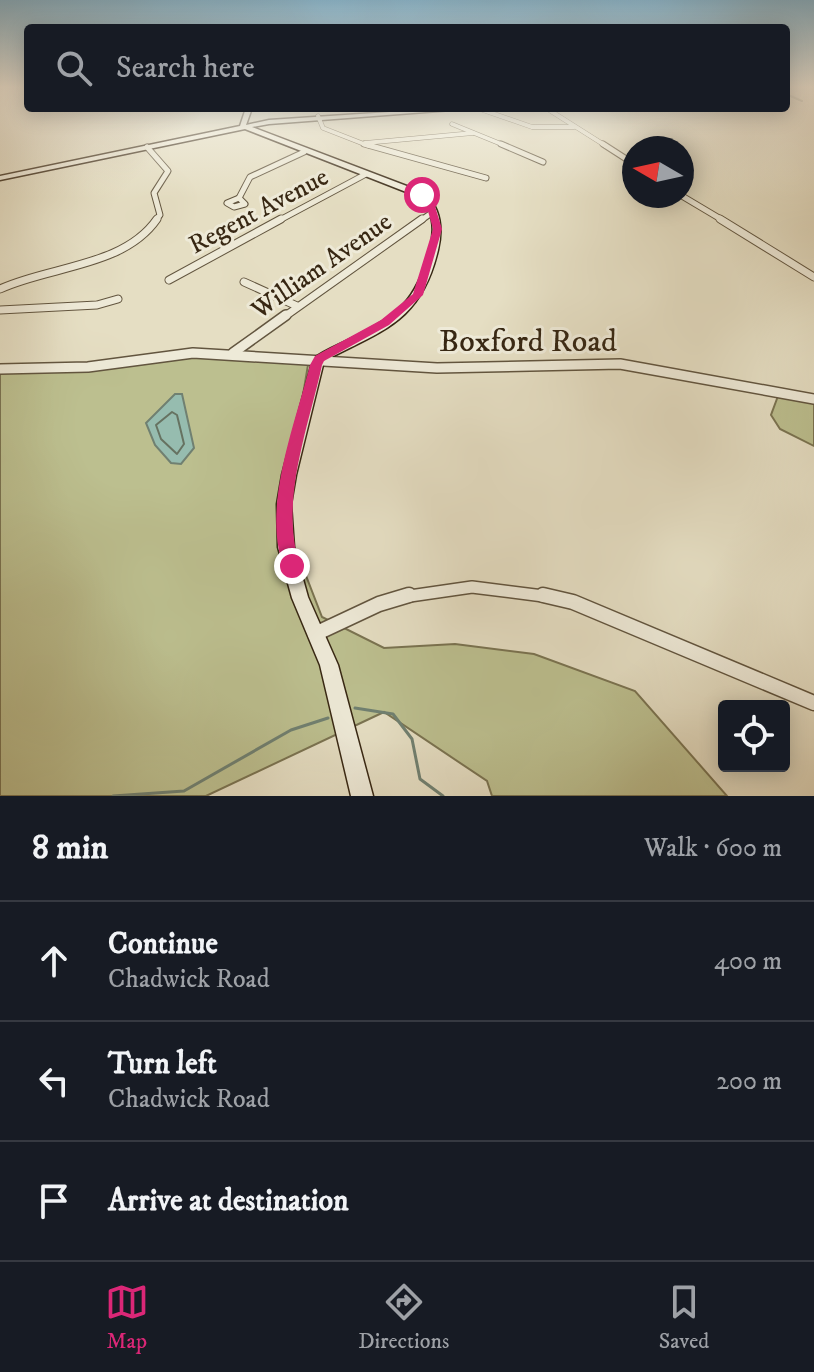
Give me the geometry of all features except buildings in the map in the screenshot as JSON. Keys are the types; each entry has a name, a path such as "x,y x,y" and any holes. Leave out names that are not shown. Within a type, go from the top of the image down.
{"street":[{"path":"0,178 257,124"},
{"path":"321,124 323,128 363,144 486,178"},
{"path":"452,124 543,162"},
{"path":"524,124 574,127"},
{"path":"570,124 622,157"},
{"path":"243,126 422,195 433,212 437,237 418,295 385,322 319,359 292,463 283,519 286,547 338,694 362,796"},
{"path":"363,144 473,133"},
{"path":"0,289 18,280 97,259 150,229 160,215 154,193 168,171 147,147"},
{"path":"239,198 250,177 304,152"},
{"name":"Regent Avenue","path":"169,280 366,174"},
{"path":"694,203 814,277"},
{"name":"William Avenue","path":"233,353 433,212"},
{"path":"244,282 297,306"},
{"path":"0,310 97,305 118,299"},
{"name":"Boxford Road","path":"0,369 88,367 169,355 233,353 437,368 620,364 814,399"},
{"path":"315,634 378,602 414,591 464,585 534,590 573,602 814,703"}],"green space":[{"path":"174,356 304,360 308,365 279,538 296,550 322,617 384,648 455,644 534,654 635,691 727,796 492,796 487,781 384,712 206,796 0,796 0,370"},
{"path":"778,396 814,402 814,446 780,429 771,415"}],"water":[{"path":"175,394 182,394 194,448 181,464 171,463 155,445 146,423"}],"waterway":[{"path":"355,708 393,714 412,739 420,779 443,796"},
{"path":"113,796 184,791 291,730 328,718"}],"route":[{"path":"292,566 286,547 284,504 316,365 319,359 400,312 418,295 438,229 430,203 422,195"}]}
